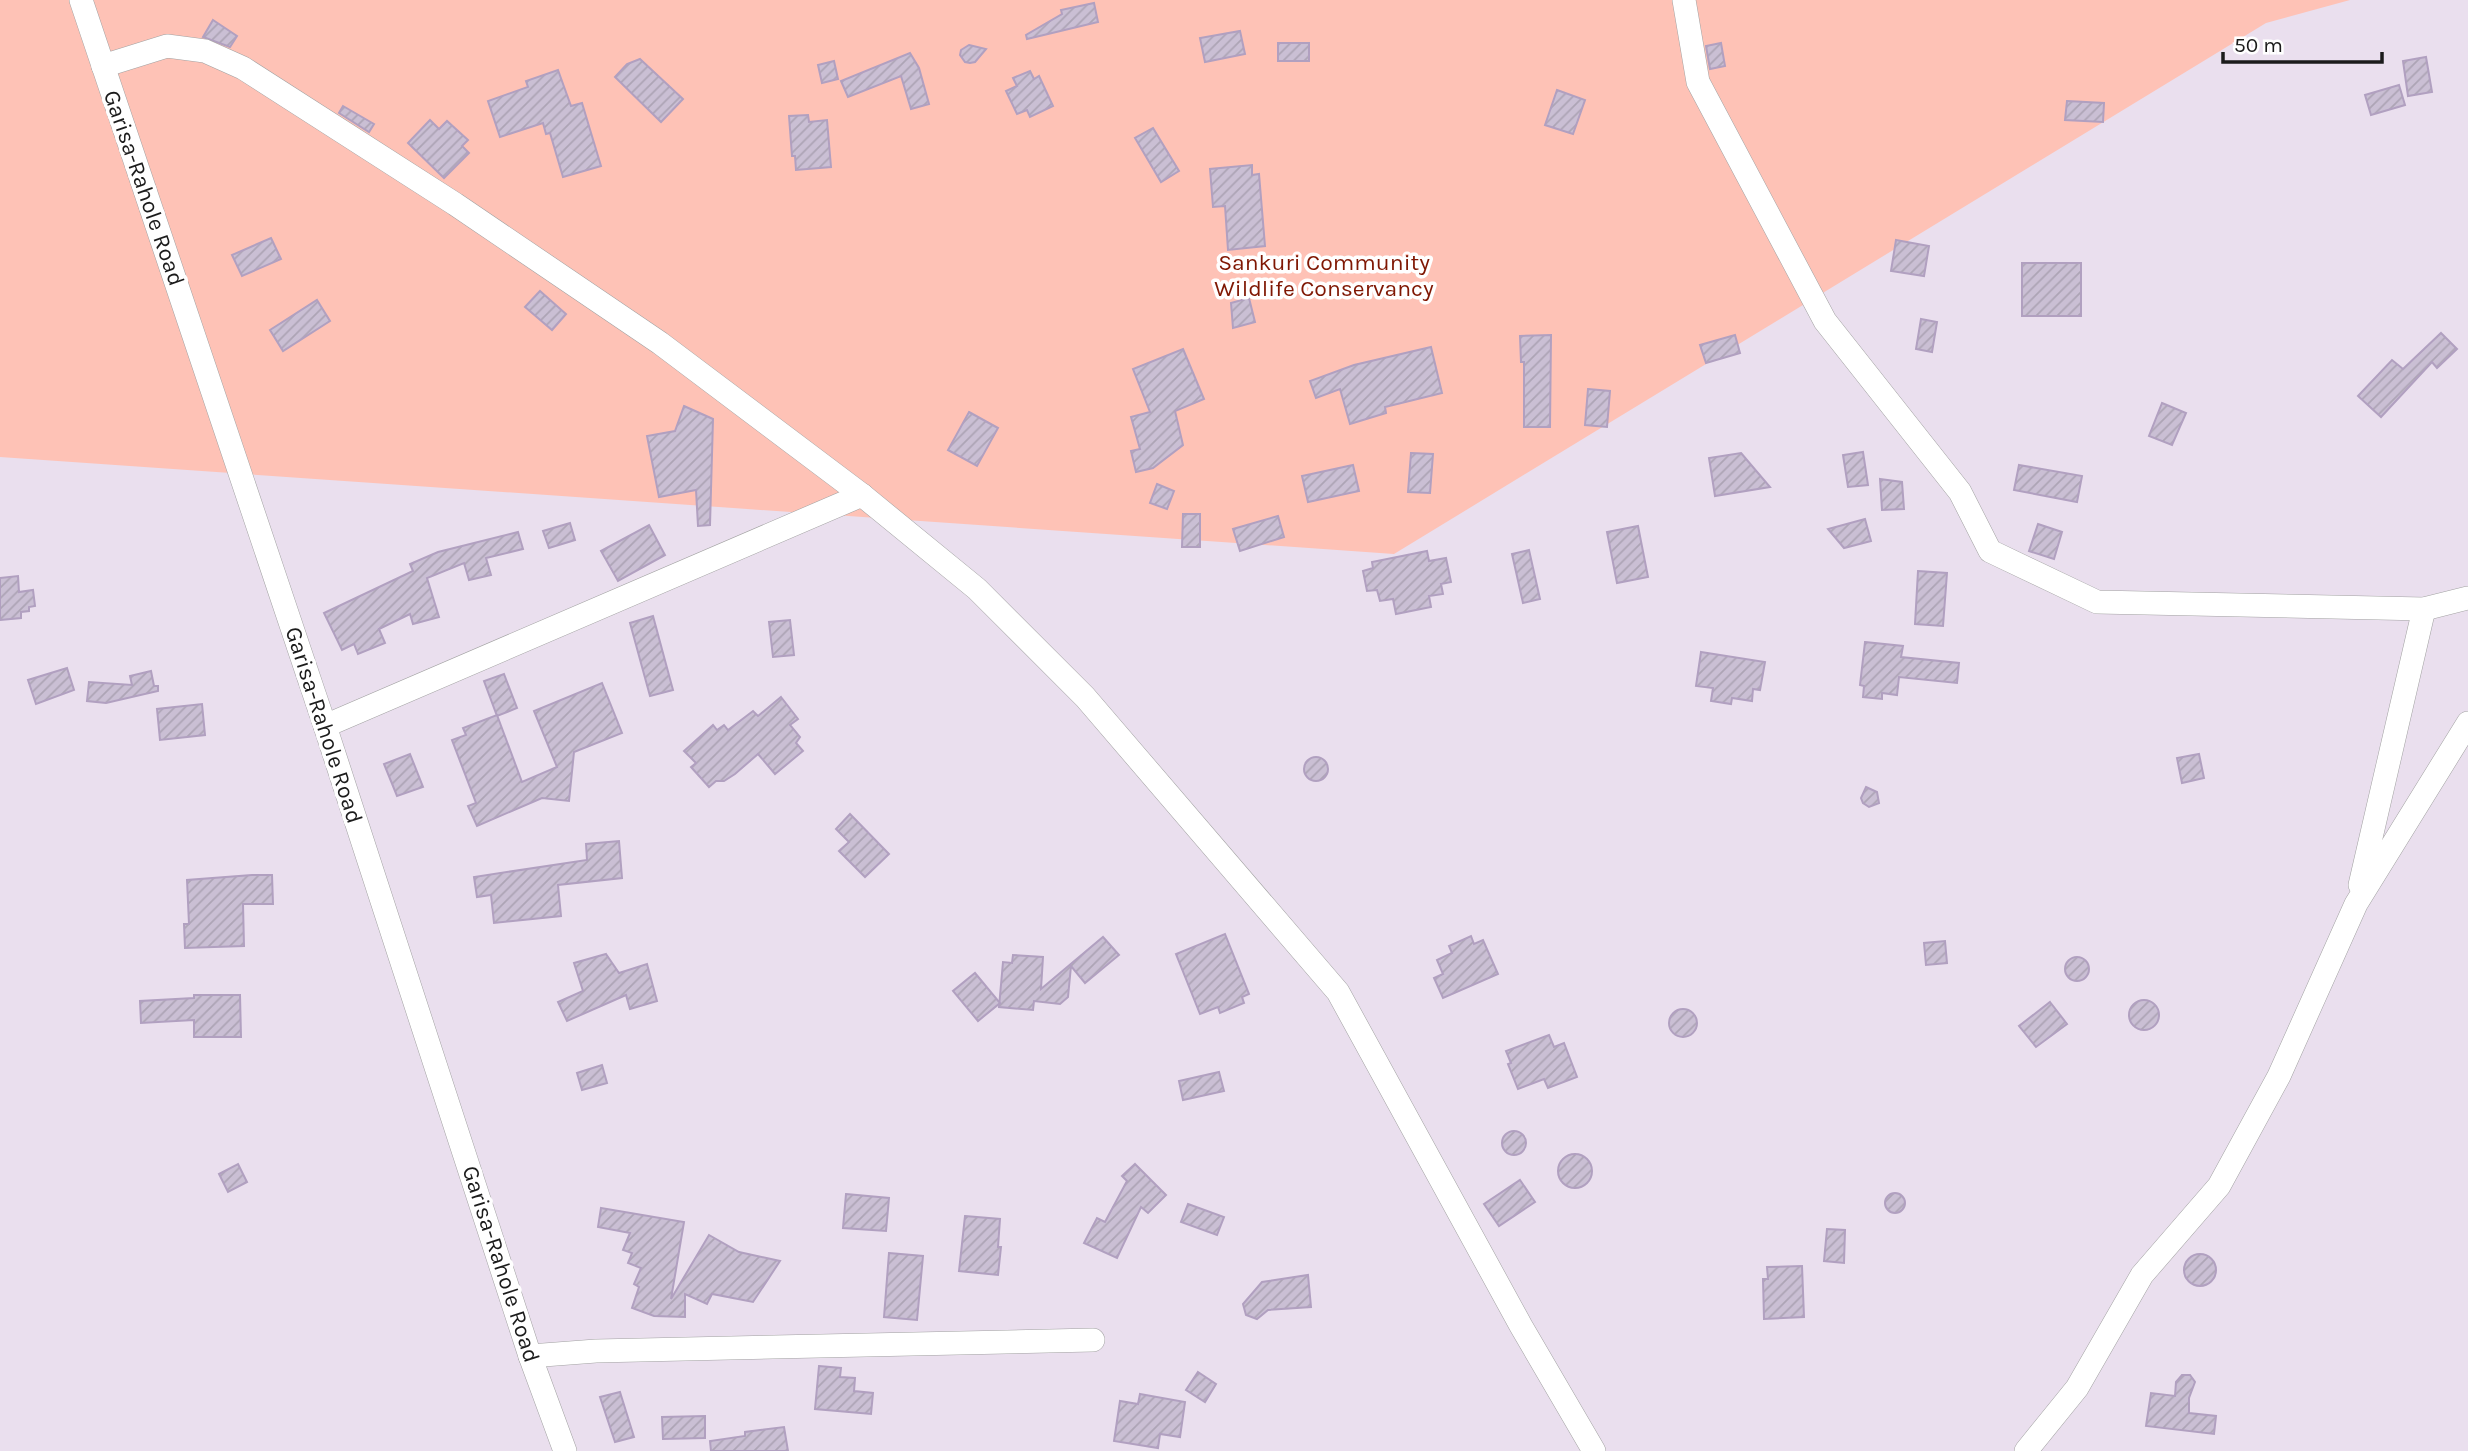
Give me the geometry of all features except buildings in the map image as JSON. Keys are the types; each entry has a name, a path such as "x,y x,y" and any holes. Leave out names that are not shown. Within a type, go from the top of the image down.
{"street":[{"name":"Garisa-Rahole Road","path":"81,0 325,726 530,1356 565,1451"},
{"path":"1684,0 1698,82 1825,320 1960,492 1990,551 2097,602 2424,609 2468,598"},
{"path":"103,66 167,46 205,51 243,68 455,204 660,343 862,495 977,589 1085,697 1338,992 1521,1326 1594,1451"},
{"path":"325,726 862,495"},
{"path":"2356,904 2424,609"},
{"path":"2026,1451 2077,1388 2142,1275 2219,1186 2279,1076 2356,904 2468,723"},
{"path":"530,1356 596,1351 1093,1340"}],"green space":[{"name":"Sankuri Community Wildlife Conservancy","path":"0,0 2350,0 2266,23 1394,554 0,457"}]}
